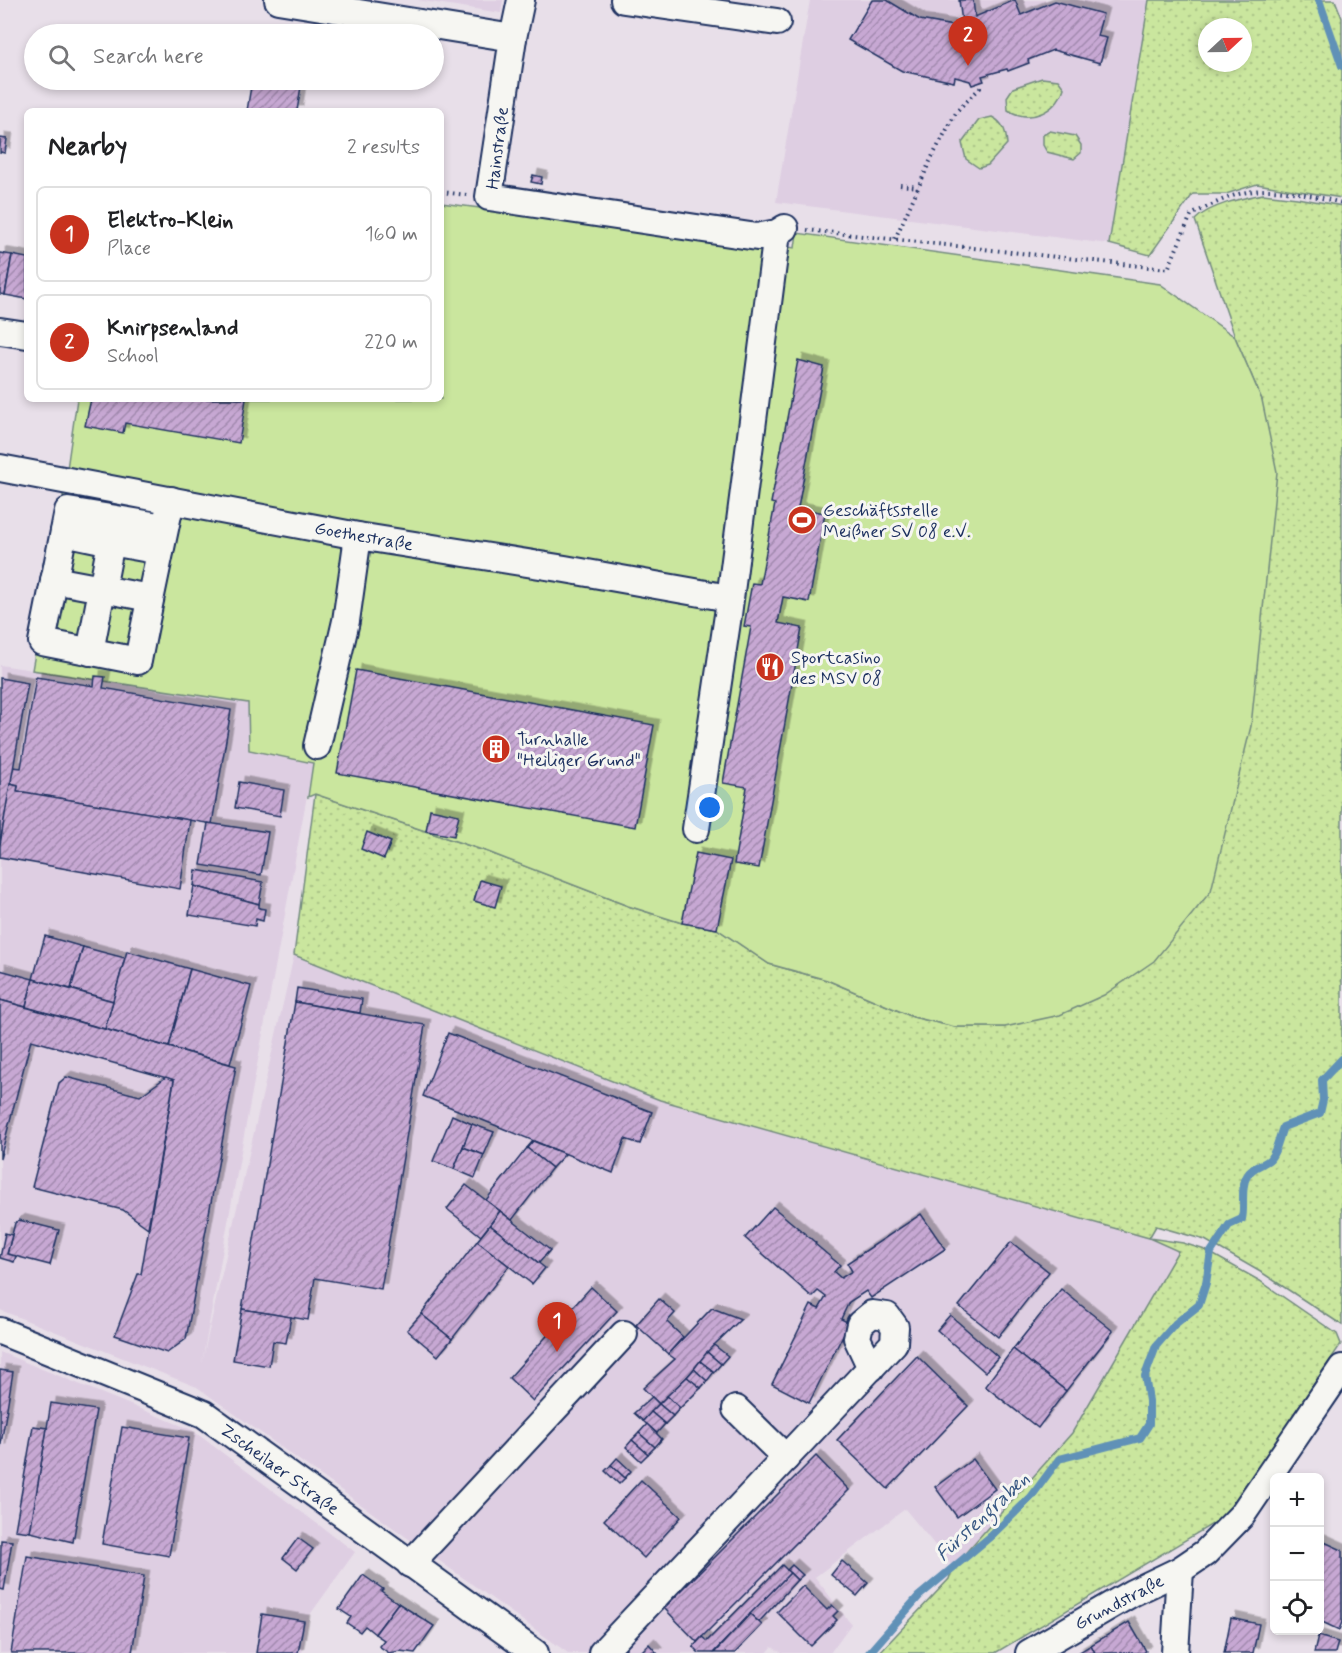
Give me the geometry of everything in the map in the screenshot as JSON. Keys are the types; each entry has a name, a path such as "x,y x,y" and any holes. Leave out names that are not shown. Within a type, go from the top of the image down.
{"street":[{"path":"278,0 426,24"},
{"path":"444,27 513,38 521,0"},
{"path":"624,0 777,22"},
{"name":"Hainstraße","path":"513,38 489,198 757,237 781,230"},
{"path":"696,829 781,230"},
{"path":"0,331 24,335"},
{"name":"Goethestraße","path":"0,468 358,536 729,598"},
{"path":"163,539 68,511 42,642 138,661 171,500"},
{"path":"64,532 111,542 163,539"},
{"path":"317,746 346,621 358,536"},
{"path":"90,652 111,542"},
{"path":"54,580 150,598"},
{"name":"Zscheilaer Straße","path":"0,1331 204,1414 536,1653"},
{"path":"410,1564 624,1334"},
{"path":"602,1653 871,1368"},
{"name":"Grundstraße","path":"1029,1653 1132,1593 1180,1570 1204,1553 1242,1515 1342,1368"},
{"path":"736,1409 786,1458"},
{"path":"1175,1653 1180,1570"}],"path":[{"path":"895,239 918,187 957,111 980,88 978,83"},
{"path":"900,184 918,187"},
{"path":"781,230 895,239 1168,268 1191,215 1233,196 1261,191 1292,191 1342,203"}],"shaded area":[{"path":"417,0 503,0 501,13"},
{"path":"810,0 1149,0 1109,244 776,202"},
{"path":"0,665 249,703 313,763 202,1362 294,955 660,1100 1149,1238 1178,1251 1072,1433 953,1567 905,1509 815,1577 851,1624 830,1653 782,1653 772,1647 767,1653 568,1653 197,1387 0,1310"},
{"path":"0,1352 192,1430 355,1552 309,1616 302,1653 0,1653"}],"green space":[{"path":"1149,0 1335,0 1342,18 1342,198 1257,184 1226,194 1193,194 1150,255 1109,244"},
{"path":"1042,78 1058,80 1064,88 1055,104 1033,116 1016,114 1008,110 1007,97 1013,88"},
{"path":"992,117 1004,128 1007,144 988,165 979,168 966,159 962,143 979,120"},
{"path":"1050,131 1075,136 1081,145 1081,153 1074,159 1047,152 1043,145 1043,135"},
{"path":"1263,194 1297,198 1342,206 1342,1325 1264,1274 1205,1240 1156,1226 1149,1238 660,1100 294,955 315,794 488,852 628,906 682,923 717,929 769,964 827,980 913,1017 955,1027 1005,1027 1262,400 1235,337 1195,220 1217,206"},
{"path":"444,203 795,248 797,233 1160,284 1235,337 1262,400 1277,472 1251,726 1211,891 1154,961 1104,995 1060,1015 1005,1027 955,1027 913,1017 827,980 769,964 717,929 682,923 628,906 488,852 315,794 308,797 313,763 249,750 248,703 32,670 64,490 77,402 444,402"},
{"path":"1149,1238 1183,1243 1205,1250 1260,1281 1337,1334 1341,1344 1277,1439 1236,1510 995,1653 879,1653 949,1579 953,1567 1072,1433 1178,1251"}],"building":[{"path":"872,0 887,0 920,20 953,26 953,30 961,32 959,0 973,0 975,17 1015,0 1021,15 1055,1 1103,14 1097,36 1107,38 1100,63 1053,50 1008,71 1007,69 982,76 984,81 972,85 970,81 955,77 954,82 902,71 848,40"},
{"path":"250,90 300,90 297,108 247,108"},
{"path":"0,138 7,139 5,153 0,152"},
{"path":"533,175 542,177 541,184 531,182"},
{"path":"0,253 12,255 5,295 0,294"},
{"path":"12,255 24,257 24,298 5,295"},
{"path":"798,360 824,367 798,508 825,513 809,602 783,597 778,623 802,628 759,868 734,864 747,787 723,783 751,627 744,626 752,583 760,584 775,504 771,503"},
{"path":"90,402 246,402 239,443 125,423 123,433 85,426"},
{"name":"Turnhalle \"Heiliger Grund\"","path":"356,670 654,725 635,827 337,773"},
{"path":"95,676 105,677 103,688 231,710 212,824 17,791 18,786 10,784 13,767 21,768 36,677 94,686"},
{"path":"0,678 28,683 0,845"},
{"path":"239,782 284,790 280,816 235,808"},
{"path":"10,784 18,786 17,791 190,820 180,889 0,857"},
{"path":"430,809 459,815 454,836 426,831"},
{"path":"208,823 268,832 261,875 201,865"},
{"path":"367,832 391,842 384,859 361,849"},
{"path":"696,853 731,860 717,929 682,923"},
{"path":"196,870 263,882 259,904 194,886"},
{"path":"480,880 501,886 495,907 474,901"},
{"path":"194,886 259,904 259,908 265,909 263,921 256,919 255,926 189,915"},
{"path":"45,936 83,947 71,989 33,979"},
{"path":"83,947 125,958 113,1001 71,989"},
{"path":"127,951 190,969 169,1047 105,1029"},
{"path":"190,969 251,986 230,1064 169,1047"},
{"path":"0,970 33,979 26,1007 0,1000"},
{"path":"33,979 113,1001 105,1029 26,1007"},
{"path":"297,988 362,999 360,1013 295,1002"},
{"path":"0,1000 236,1066 186,1339 167,1353 115,1335 138,1274 141,1274 174,1080 31,1040 0,1159"},
{"path":"295,1002 425,1025 381,1289 315,1278 308,1320 242,1309"},
{"path":"448,1033 652,1112 640,1144 625,1139 613,1173 423,1096"},
{"path":"66,1077 140,1096 166,1077 174,1080 148,1228 123,1210 32,1187 59,1083"},
{"path":"452,1115 472,1124 454,1169 433,1161"},
{"path":"472,1124 494,1132 484,1155 463,1147"},
{"path":"533,1141 565,1154 552,1168 527,1148"},
{"path":"463,1147 484,1155 475,1178 454,1169"},
{"path":"527,1148 552,1168 512,1220 486,1200"},
{"path":"466,1185 500,1211 481,1236 447,1209"},
{"path":"773,1207 840,1265 834,1272 841,1278 852,1271 847,1263 921,1214 945,1249 871,1298 866,1291 849,1302 841,1319 849,1323 809,1403 772,1384 811,1305 819,1309 826,1297 818,1291 812,1297 745,1238"},
{"path":"500,1211 550,1250 539,1263 490,1225"},
{"path":"19,1220 59,1230 50,1265 7,1254 15,1223"},
{"path":"490,1225 545,1268 532,1284 477,1241"},
{"path":"5,1233 12,1235 7,1254 16,1256 14,1262 0,1258"},
{"path":"477,1241 509,1266 452,1339 421,1314"},
{"path":"1011,1242 1049,1272 998,1337 959,1306"},
{"path":"591,1287 617,1311 533,1401 509,1378"},
{"path":"1061,1289 1113,1331 1066,1391 1013,1349"},
{"path":"659,1299 675,1313 667,1322 683,1337 668,1354 636,1325"},
{"path":"712,1308 741,1319 659,1404 643,1388 675,1359 668,1354"},
{"path":"242,1309 291,1317 286,1343 273,1341 269,1366 233,1360"},
{"path":"421,1314 452,1339 438,1356 407,1330"},
{"path":"950,1315 998,1357 985,1372 937,1330"},
{"path":"714,1345 728,1356 721,1364 707,1352"},
{"path":"1013,1349 1066,1391 1038,1428 985,1386"},
{"path":"707,1352 721,1364 714,1372 700,1361"},
{"path":"917,1356 968,1406 888,1489 837,1440"},
{"path":"700,1361 714,1372 707,1381 694,1369"},
{"path":"694,1369 707,1381 701,1388 687,1377"},
{"path":"0,1370 13,1372 0,1450"},
{"path":"687,1377 701,1388 680,1408 667,1396"},
{"path":"667,1396 680,1408 673,1416 659,1404"},
{"path":"652,1397 659,1404 643,1421 634,1413"},
{"path":"51,1403 96,1410 73,1542 30,1532"},
{"path":"659,1404 673,1416 665,1424 651,1412"},
{"path":"651,1412 665,1424 657,1433 643,1421"},
{"path":"647,1424 662,1439 655,1447 639,1433"},
{"path":"33,1426 47,1428 30,1532 15,1530"},
{"path":"122,1427 189,1438 169,1556 102,1544"},
{"path":"639,1433 655,1447 648,1454 632,1440"},
{"path":"632,1440 648,1454 641,1461 626,1447"},
{"path":"816,1456 849,1490 697,1642 664,1608"},
{"path":"617,1458 631,1471 625,1478 611,1465"},
{"path":"973,1459 995,1489 957,1517 935,1487"},
{"path":"611,1465 625,1478 619,1484 605,1471"},
{"path":"641,1480 681,1517 644,1558 604,1520"},
{"path":"298,1538 313,1549 297,1569 283,1558"},
{"path":"1,1540 12,1541 4,1590 0,1589"},
{"path":"1324,1542 1342,1550 1342,1622 1339,1630 1324,1623"},
{"path":"27,1556 144,1576 132,1653 11,1653"},
{"path":"842,1561 868,1583 857,1596 831,1575"},
{"path":"782,1565 790,1573 713,1653 699,1653 693,1647 702,1637 707,1641"},
{"path":"792,1565 803,1575 797,1580 787,1570"},
{"path":"790,1573 797,1580 759,1622 750,1614"},
{"path":"363,1575 398,1603 375,1634 365,1626 360,1632 347,1623 351,1617 339,1609"},
{"path":"803,1586 827,1610 832,1605 838,1611 833,1616 837,1620 811,1646 777,1612"},
{"path":"398,1603 434,1626 415,1653 400,1651 389,1653 379,1646 384,1640 375,1634"},
{"path":"262,1614 304,1621 298,1653 256,1653"},
{"path":"750,1614 762,1625 735,1653 714,1653"},
{"path":"1231,1618 1259,1624 1253,1653 1224,1653"},
{"path":"1129,1622 1146,1651 1143,1653 1095,1653 1091,1645"},
{"path":"1318,1636 1338,1642 1335,1653 1314,1653"},
{"path":"649,1644 657,1653 640,1653"},
{"path":"1091,1645 1095,1653 1078,1653"}],"waterway":[{"name":"Fürstengraben","path":"1319,0 1342,66"},
{"name":"Fürstengraben","path":"869,1653 919,1596 991,1536 1031,1497 1059,1459 1140,1438 1149,1424 1149,1401 1145,1376 1156,1346 1175,1324 1199,1305 1206,1283 1211,1252 1229,1225 1242,1219 1244,1186 1247,1176 1252,1170 1270,1159 1283,1127 1320,1113 1323,1100 1322,1080 1342,1059"}],"place":[{"name":"Knirpsenland","path":"968,66"},
{"name":"Geschäftsstelle Meißner SV 08 e.V.","path":"802,520"},
{"name":"Sportcasino des MSV 08","path":"770,667"},
{"name":"Turnhalle \"Heiliger Grund\"","path":"496,749"},
{"name":"Elektro-Klein","path":"557,1352"}]}
